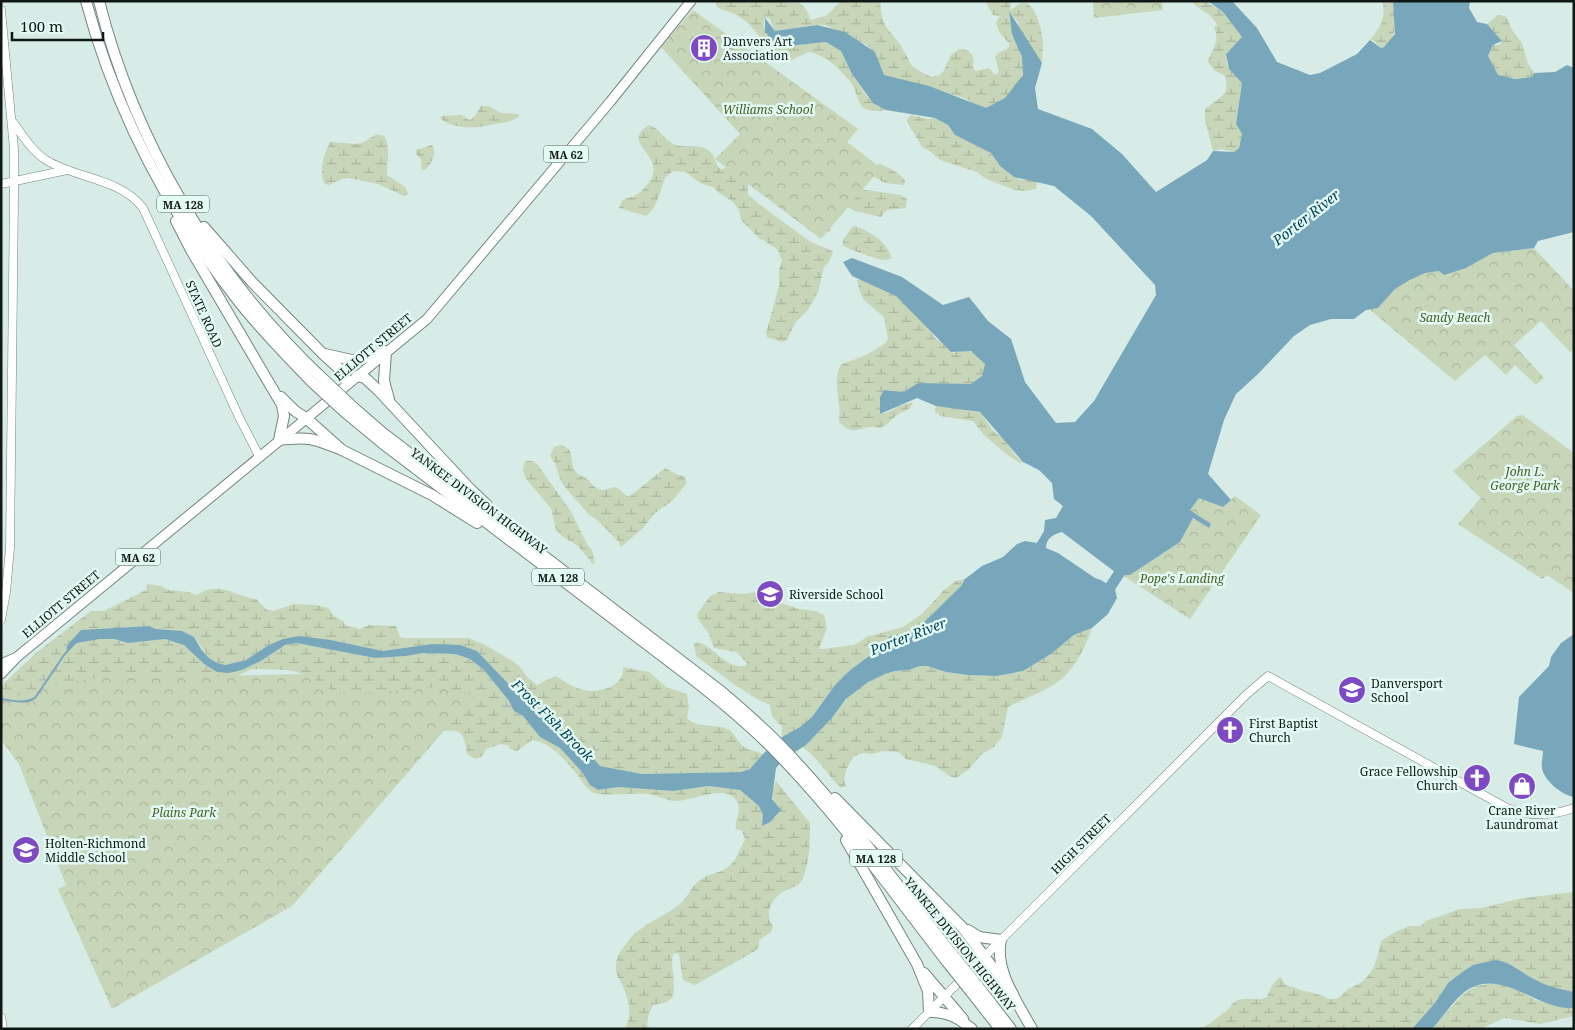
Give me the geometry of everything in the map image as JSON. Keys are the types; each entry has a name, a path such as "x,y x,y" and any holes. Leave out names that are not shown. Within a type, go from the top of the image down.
{"highway":[{"name":"YANKEE DIVISION HIGHWAY","path":"86,1 109,74 126,117 146,157 176,210 214,268 263,331 382,443 769,739"},
{"name":"YANKEE DIVISION HIGHWAY","path":"99,1 116,56 150,141 184,206 230,276 316,379"},
{"path":"150,141 204,228 252,282 344,373 347,384"},
{"path":"146,157 156,184 191,250 282,404 284,413 280,440 298,437 311,438 342,450 432,495 529,555"},
{"path":"322,353 356,361 386,351 384,381 390,402"},
{"path":"357,376 365,378 390,402 470,490 543,549 568,573"},
{"path":"276,393 342,450"},
{"name":"YANKEE DIVISION HIGHWAY","path":"350,411 383,433 722,692 794,765 832,815 974,989 1012,1029"},
{"name":"YANKEE DIVISION HIGHWAY","path":"794,765 810,777 950,959"},
{"path":"810,777 841,803 962,927 1013,994"},
{"path":"832,815 917,964 928,991 929,1012 943,1012 951,1015 971,1028"},
{"path":"962,927 979,936 1001,940 999,954 1002,967 1013,994 1032,1029"},
{"path":"917,964 971,1028"},
{"name":"YANKEE DIVISION HIGHWAY","path":"974,989 1000,1029"}],"main road":[{"name":"ELLIOTT STREET","path":"1,674 7,659 280,440 427,319 691,1"},
{"path":"1,10 14,149 10,548 1,620"},
{"name":"STATE ROAD","path":"12,121 29,144 45,160 120,189 133,196 147,214 241,422 259,456"},
{"path":"1,184 67,170"},
{"name":"HIGH STREET","path":"912,1029 1246,695 1268,676 1507,808 1522,813 1552,814 1574,808"},
{"path":"1,1017 3,1029"}],"green space":[{"path":"714,1 785,1 798,3 804,7 811,20 827,15 841,1 880,1 882,17 886,27 900,44 912,66 931,77 938,76 943,72 951,55 959,49 967,50 972,54 973,68 976,71 989,68 994,74 997,74 999,71 995,57 998,53 1009,47 1009,43 1001,34 996,22 1000,16 993,15 985,1 1011,1 1010,10 1024,3 1028,4 1035,13 1042,33 1042,63 1029,47 1019,29 1018,22 1009,12 1011,27 1023,63 1022,76 1009,95 997,104 985,108 964,98 884,75 878,66 877,55 867,45 825,25 775,31 769,18 765,18 765,31 779,47 826,42 841,51 852,74 868,98 886,110 868,110 860,103 849,80 831,62 808,52 786,63 764,45 757,33 747,22 735,14 718,8"},
{"path":"1093,1 1162,1 1163,10 1094,18"},
{"path":"1192,1 1206,1 1223,12 1242,37 1226,54 1228,66 1242,83 1236,124 1242,134 1239,148 1234,152 1221,149 1213,151 1205,120 1205,110 1225,92 1226,82 1224,75 1215,71 1208,62 1216,42 1214,27 1217,25 1212,17 1198,8"},
{"path":"1382,1 1394,1 1395,28 1391,40 1381,48 1373,40 1370,40 1382,22 1384,13"},
{"name":"Williams School","path":"693,10 858,129 847,142 881,168 821,239 715,159 740,134 661,47"},
{"path":"1498,15 1505,16 1512,30 1522,43 1528,64 1534,73 1532,77 1506,78 1493,71 1488,56 1493,45 1499,45 1502,41 1487,24"},
{"path":"481,106 488,106 501,113 519,114 518,117 510,121 474,127 459,127 440,118 442,116 461,115 470,120"},
{"path":"911,115 928,119 935,118 948,125 955,135 991,153 1000,166 1014,177 1021,180 1035,180 1037,183 1036,189 1015,190 986,179 977,172 940,160 922,147 907,122"},
{"path":"649,125 653,126 673,144 708,150 720,169 729,166 753,170 748,184 748,195 808,240 833,252 829,262 824,267 818,292 808,310 795,323 787,340 782,342 767,337 766,333 779,286 779,270 782,261 778,250 761,240 741,220 739,210 733,202 713,187 702,184 685,172 673,171 665,178 653,209 646,216 619,208 623,200 643,190 653,175 653,166 650,158 639,139 641,132"},
{"path":"377,134 384,136 386,140 388,155 387,175 405,187 408,194 404,196 378,184 349,178 329,185 325,184 322,168 330,142 362,143"},
{"path":"432,145 434,148 433,158 425,170 422,170 421,159 416,154 416,150"},
{"path":"880,164 900,175 905,180 904,185 885,183 869,174 875,166"},
{"path":"859,189 901,195 907,199 906,208 887,210 881,217 855,211 845,206 832,223 830,232 822,230"},
{"path":"856,226 878,238 892,258 887,260 881,259 842,245 852,227"},
{"name":"Sandy Beach","path":"1534,248 1574,291 1574,349 1570,352 1541,321 1514,345 1544,378 1536,385 1515,365 1506,375 1485,355 1455,381 1369,309 1378,308 1395,289 1425,272 1466,268 1493,253"},
{"path":"857,280 865,280 896,296 926,325 936,339 945,344 951,352 967,351 979,355 985,365 984,372 980,378 975,383 965,385 918,383 904,392 887,390 881,395 880,414 913,402 912,405 881,427 852,430 844,427 839,422 840,408 837,377 839,368 846,362 874,351 888,339 884,317 864,300"},
{"path":"938,405 981,413 994,432 1002,437 1015,455 1023,462 1020,463 1005,453 984,435 973,421 940,416 935,411"},
{"name":"John L. George Park","path":"1520,415 1574,453 1574,593 1547,575 1542,579 1458,524 1481,498 1453,471"},
{"path":"561,445 569,450 574,469 577,473 599,489 617,488 629,497 665,468 684,476 687,483 672,501 655,513 642,529 620,546 619,542 596,519 589,515 564,486 555,463 550,456 554,447"},
{"path":"525,461 532,461 537,464 570,510 592,550 595,564 578,546 556,530 551,508 526,479 523,470"},
{"name":"Pope's Landing","path":"1235,496 1261,515 1190,619 1122,575 1130,575 1180,542 1193,518 1209,528 1211,524 1190,510 1199,497 1223,507"},
{"path":"965,579 961,586 914,632 895,636 849,671 835,685 812,717 800,727 782,737 782,726 773,717 770,705 735,685 696,656 694,644 697,642 704,644 730,664 745,666 747,663 736,652 714,648 709,634 698,619 697,614 710,596 719,592 743,594 755,592 799,609 815,611 824,615 827,628 819,649 823,649 853,645 866,637 903,627 922,614 944,590 956,581"},
{"path":"147,584 161,586 168,590 189,592 195,595 210,589 222,589 256,599 267,610 273,611 294,604 316,605 328,608 345,625 360,629 369,625 396,626 400,637 404,638 469,638 511,660 537,685 555,676 580,689 597,691 616,684 623,674 623,667 649,672 666,687 687,694 689,707 687,718 691,721 700,725 728,729 744,747 763,754 751,769 741,772 642,774 600,766 580,743 555,726 524,700 477,651 432,644 383,651 331,640 299,636 267,646 246,660 225,665 209,658 194,637 182,631 156,629 149,626 81,630 66,647 100,639 113,639 128,643 165,639 184,644 204,664 242,670 261,661 285,645 296,643 375,658 423,653 455,654 470,659 484,670 509,701 514,711 523,716 540,737 560,748 582,772 590,785 598,790 618,787 673,791 709,786 740,790 759,805 763,815 763,826 776,816 777,807 773,795 776,781 810,823 810,844 802,881 781,893 774,900 769,913 770,922 773,926 771,932 759,940 759,947 755,951 695,985 683,980 679,954 673,954 674,987 672,998 667,1002 653,1005 649,1013 647,1025 651,1029 624,1029 629,1014 629,1004 616,971 618,956 631,937 681,903 697,882 726,869 733,862 745,839 742,831 736,829 739,808 736,800 731,795 716,793 674,801 648,794 594,793 557,752 538,741 532,740 517,751 501,744 486,749 480,757 473,758 467,754 464,738 459,732 358,719 312,678 287,670 252,669 233,678 1,704 1,686 36,653 91,611 104,611 146,590"},
{"path":"1092,628 1081,654 1065,676 1050,687 1008,707 1002,737 994,747 982,754 969,769 956,778 951,777 935,766 906,759 898,752 883,751 872,754 862,753 853,757 846,770 844,781 846,786 841,788 812,755 802,747 818,733 852,693 881,675 895,671 910,670 920,666 966,675 997,676 1023,671 1051,654 1074,635"},
{"name":"Plains Park","path":"127,673 216,676 299,674 311,676 322,685 336,692 350,695 439,687 475,695 292,906 112,1009 58,889 66,885 19,764 1,740 1,700 60,684"},
{"path":"1574,892 1574,992 1554,988 1535,980 1514,966 1473,965 1448,983 1435,1003 1412,1029 1184,1029 1206,1026 1227,1011 1236,1001 1267,997 1273,984 1280,977 1287,985 1328,999 1338,998 1369,975 1376,961 1381,941 1395,932 1410,926 1421,926 1426,921 1460,909 1481,908 1523,898"},
{"path":"1493,983 1508,985 1536,1000 1557,1006 1574,1008 1574,1016 1540,1024 1505,1018 1480,1029 1432,1029 1463,994 1477,986"}],"water":[{"path":"1208,1 1232,1 1257,28 1277,62 1310,75 1320,73 1357,54 1370,40 1381,48 1384,47 1395,34 1393,1 1470,1 1469,8 1477,22 1487,24 1502,41 1493,45 1488,56 1498,75 1515,79 1532,77 1534,73 1555,72 1567,65 1574,68 1574,232 1538,241 1534,248 1493,253 1466,268 1444,275 1439,271 1425,273 1395,289 1378,308 1366,310 1354,319 1331,319 1310,325 1294,336 1236,394 1224,420 1208,474 1231,500 1223,507 1199,498 1190,510 1211,524 1209,528 1193,518 1180,542 1130,575 1119,575 1062,532 1053,535 1047,542 1046,548 1058,553 1115,589 1117,598 1108,614 1092,628 1074,635 1051,654 1023,671 997,676 968,675 920,666 885,674 868,682 846,699 831,719 806,745 784,759 776,768 772,799 781,810 770,822 762,826 763,815 759,806 740,790 709,786 673,791 618,787 598,790 590,785 582,772 560,748 540,737 523,716 514,711 509,701 484,670 470,659 455,654 423,653 375,658 296,643 285,645 261,661 242,670 228,673 217,672 204,664 184,645 165,639 128,643 114,639 100,639 77,643 68,650 66,648 81,630 149,626 156,629 182,631 194,637 209,658 225,665 246,660 267,646 283,639 299,636 331,640 383,651 432,644 460,645 477,651 524,700 555,726 580,743 600,766 642,774 741,772 750,769 782,737 800,727 812,717 835,685 849,671 885,644 890,636 914,632 961,586 965,579 982,566 1003,557 1017,544 1025,541 1037,543 1044,531 1045,520 1056,518 1063,506 1054,499 1052,483 1039,470 1023,462 980,412 936,406 917,398 880,414 880,397 884,390 904,392 918,383 971,384 982,376 985,364 971,351 951,352 896,296 852,276 843,262 852,258 902,277 943,305 969,297 988,321 1011,339 1025,382 1056,423 1075,422 1094,401 1156,295 1155,285 1091,216 1054,186 1014,177 1000,166 991,153 955,135 948,125 935,118 886,110 873,103 852,74 841,51 826,42 779,47 765,32 765,18 775,31 817,25 845,32 875,52 884,75 929,86 986,108 1005,98 1023,75 1022,57 1012,34 1009,11 1042,63 1035,88 1038,109 1092,129 1122,154 1156,192 1207,160 1213,151 1234,152 1239,148 1242,134 1236,124 1242,83 1229,69 1226,54 1242,37 1223,12"},
{"path":"1574,634 1574,797 1559,790 1546,778 1542,766 1543,751 1514,744 1519,697 1549,666 1551,657 1561,643"},
{"path":"1495,960 1511,965 1545,984 1574,992 1574,1008 1545,1003 1518,990 1490,984 1476,986 1462,994 1432,1029 1412,1029 1435,1003 1448,983 1473,965"}],"waterway":[{"name":"Porter River","path":"1103,598 1126,563"},
{"name":"Frost Fish Brook","path":"1,699 23,701 35,698 73,645"}],"place":[{"name":"Danvers Art Association","path":"704,48"},
{"name":"Riverside School","path":"770,594"},
{"name":"Danversport School","path":"1352,690"},
{"name":"First Baptist Church","path":"1230,730"},
{"name":"Grace Fellowship Church","path":"1477,778"},
{"name":"Crane River Laundromat","path":"1522,786"},
{"name":"Holten-Richmond Middle School","path":"26,850"}]}
